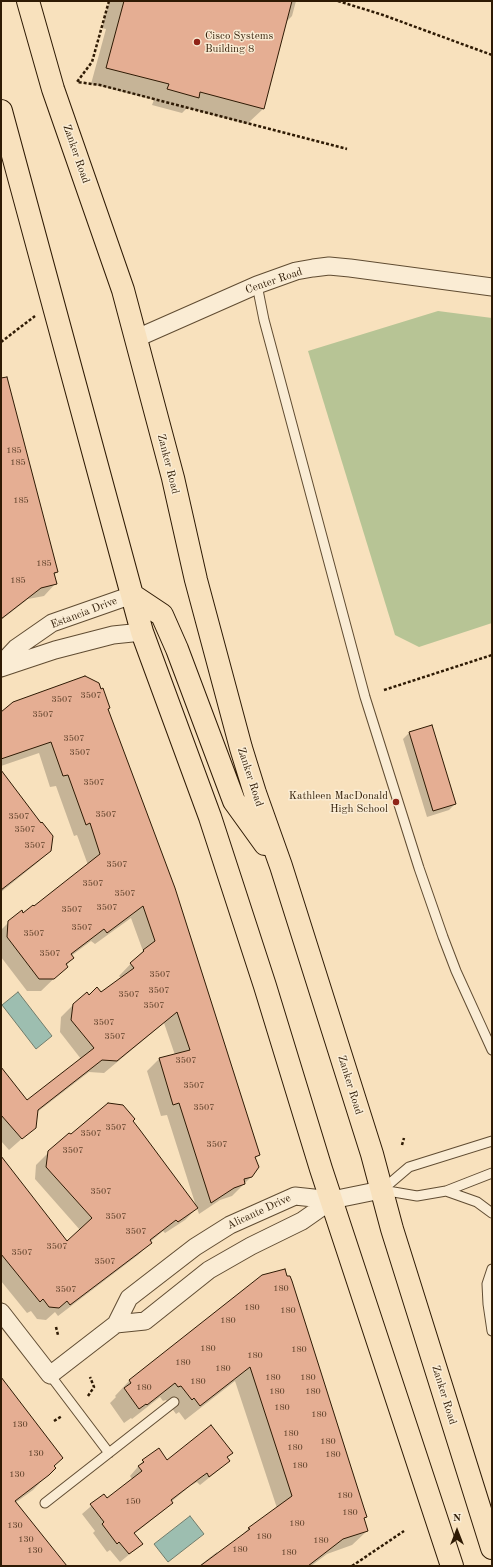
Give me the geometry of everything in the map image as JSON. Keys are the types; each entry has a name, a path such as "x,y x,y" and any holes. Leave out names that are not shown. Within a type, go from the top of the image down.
{"main road":[{"name":"Zanker Road","path":"28,1 53,89 123,290 137,338 173,478 196,580 226,697 255,793 281,866 372,1154 381,1190 492,1548"},
{"path":"1,111 142,632 210,817 265,986 321,1169 452,1566"},
{"path":"132,595 162,615 177,648 234,801 281,866"}],"street":[{"name":"Center Road","path":"137,338 257,285 296,271 329,266 492,288"},
{"name":"Estancia Drive","path":"1,664 16,648 52,623 132,595"},
{"path":"1,668 55,650 113,635 142,632"},
{"path":"332,1200 381,1190"},
{"name":"Alicante Drive","path":"50,1375 116,1324 129,1298 195,1248 230,1225 295,1196 332,1200"},
{"name":"Alicante Drive","path":"116,1324 145,1320 210,1270 251,1246 302,1221 332,1200"},
{"path":"1,1312 50,1375"}],"lane":[{"path":"257,285 274,361 365,697 419,868 443,937 456,971 492,1050"},
{"path":"381,1190 409,1167 492,1141"},
{"path":"381,1190 417,1196 446,1191 492,1173"},
{"path":"446,1191 477,1202 492,1213"},
{"path":"492,1269 487,1284 492,1331"},
{"path":"50,1375 109,1453"},
{"path":"45,1503 174,1402"}],"path":[{"path":"108,1 92,62 77,82 100,85 348,149"},
{"path":"338,1 383,15 492,55"},
{"path":"1,342 53,302"},
{"path":"384,690 492,655"},
{"path":"402,1144 404,1138"},
{"path":"56,1327 58,1335"},
{"path":"88,1396 94,1387 90,1377"},
{"path":"54,1421 64,1415"},
{"path":"352,1566 404,1531"}],"green space":[{"path":"438,311 492,318 492,623 419,647 395,635 308,351"}],"shaded area":[{"path":"18,992 52,1036 36,1049 2,1005"},
{"path":"190,1516 204,1534 168,1562 154,1544"}],"building":[{"name":"Cisco Systems Building 8","path":"124,1 292,1 264,109 200,92 199,98 167,89 169,84 106,68"},
{"path":"7,377 58,572 54,573 57,584 41,588 1,619 1,378"},
{"path":"85,676 99,683 101,689 103,688 110,708 108,709 175,888 260,1155 255,1157 259,1167 252,1177 244,1179 245,1184 234,1188 211,1203 179,1103 173,1105 159,1058 190,1050 177,1012 117,1061 102,1060 38,1110 36,1128 22,1139 1,1115 1,1067 27,1100 94,1048 71,1020 73,1004 87,992 89,995 97,987 101,992 134,968 130,963 155,941 143,906 107,933 104,929 71,954 74,958 66,964 68,967 54,979 39,979 7,937 8,921 22,910 23,913 33,905 34,906 100,854 90,823 86,825 68,775 63,776 51,742 1,759 1,712 13,702"},
{"path":"432,725 456,804 433,811 409,732"},
{"path":"1,770 41,823 42,822 53,836 51,851 1,890"},
{"path":"108,1103 123,1105 135,1119 133,1121 198,1208 178,1222 176,1220 150,1240 152,1243 70,1305 67,1301 59,1308 49,1307 43,1299 40,1302 1,1254 1,1156 67,1241 92,1218 46,1167 48,1151"},
{"path":"285,1269 287,1276 290,1276 292,1281 367,1517 364,1518 368,1531 343,1539 308,1566 200,1566 292,1496 250,1367 200,1406 194,1398 192,1400 181,1386 178,1387 175,1383 147,1405 146,1404 139,1409 124,1388 131,1383 129,1380 262,1275"},
{"path":"1,1377 63,1458 54,1466 56,1468 49,1475 15,1501 67,1566 1,1566"},
{"path":"211,1425 233,1453 227,1457 230,1461 209,1477 207,1473 200,1478 171,1500 173,1503 134,1533 143,1544 129,1554 119,1542 117,1544 102,1524 104,1522 90,1504 104,1494 107,1498 142,1471 138,1466 144,1462 142,1460 159,1448 167,1460"}],"place":[{"name":"Cisco Systems Building 8","path":"197,42"},
{"name":"Kathleen MacDonald High School","path":"396,802"}]}
